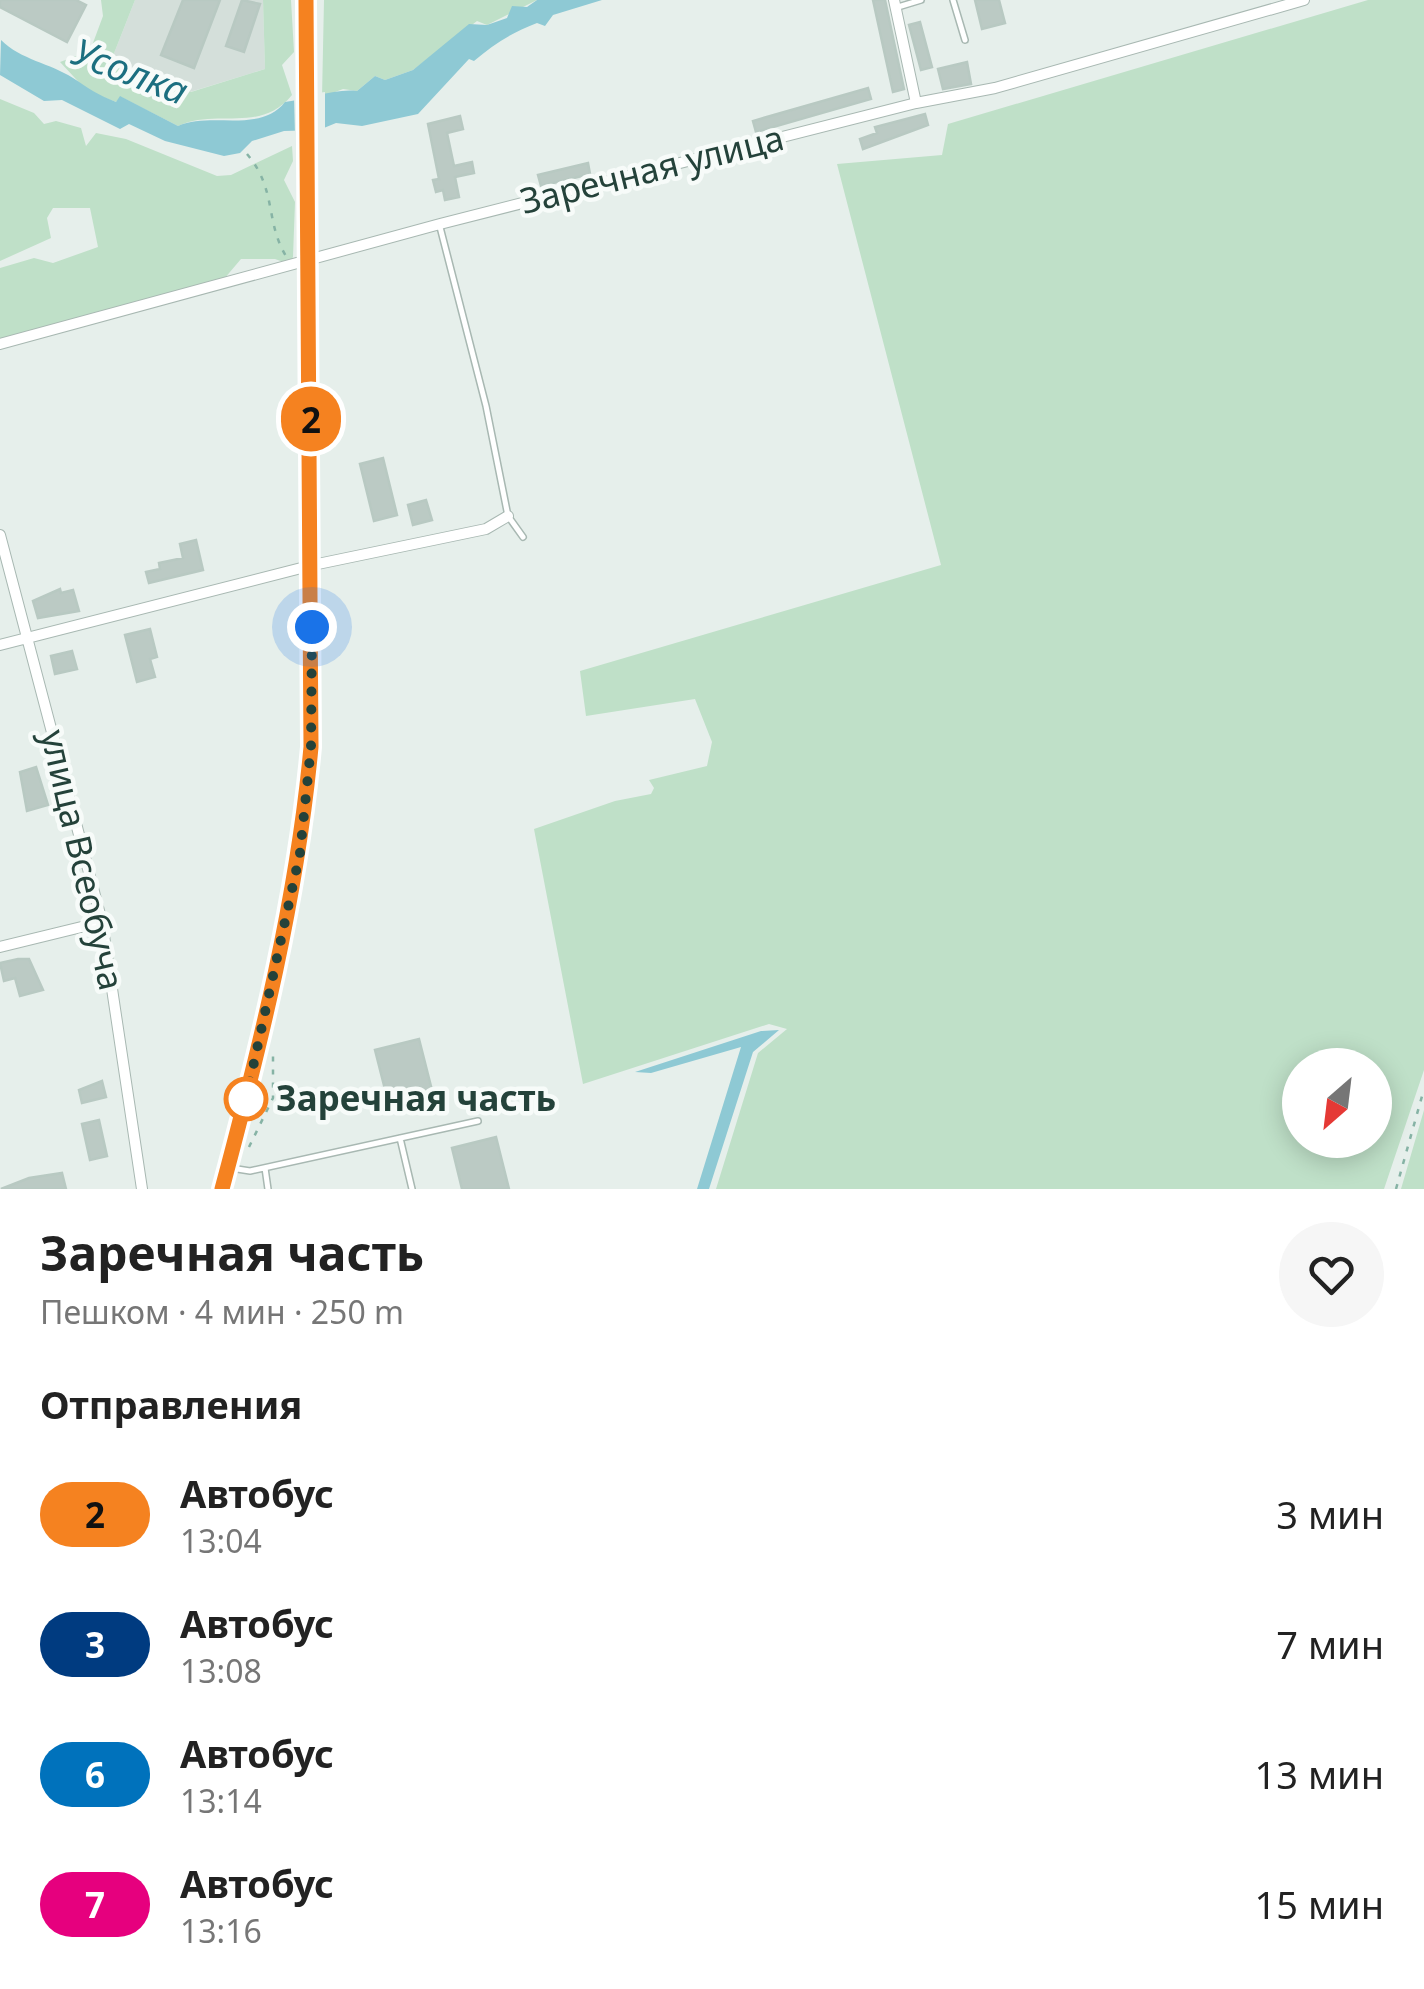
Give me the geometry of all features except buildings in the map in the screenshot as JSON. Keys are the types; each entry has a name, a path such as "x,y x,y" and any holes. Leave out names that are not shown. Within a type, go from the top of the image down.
{"main road":[{"path":"222,1189 267,1016 300,853 311,747 313,565 306,0"}],"street":[{"name":"Заречная улица","path":"0,344 440,224 916,102 995,88 1304,0"},
{"path":"895,4 916,102"},
{"path":"0,645 313,565 486,529 508,516"},
{"name":"улица Всеобуча","path":"0,535 102,922 142,1189"},
{"path":"0,947 102,922"}],"lane":[{"path":"895,4 921,0"},
{"path":"953,0 965,40"},
{"path":"440,224 486,406 508,516 523,537"},
{"path":"228,1168 265,1168 478,1121"},
{"path":"400,1138 412,1189"},
{"path":"265,1168 268,1189"}],"path":[{"path":"247,154 265,176 280,246 292,266"},
{"path":"246,1151 273,1098 273,1054"},
{"path":"1396,1189 1424,1090"}],"shaded area":[{"path":"135,0 263,0 265,69 190,92 111,61"}],"green space":[{"path":"101,0 135,0 111,61 191,92 265,69 263,0 291,0 294,52 282,65 292,95 266,114 178,126 121,97 116,102 87,91 60,62 90,51 103,16"},
{"path":"324,0 537,0 487,25 477,21 413,70 385,80 375,76 357,91 343,89 322,97"},
{"path":"1368,0 1424,0 1424,1070 1384,1189 716,1189 758,1053 787,1029 769,1024 583,1084 534,829 615,801 651,794 654,788 649,780 707,766 712,742 695,699 586,716 580,671 941,565 837,164 942,155 948,124"},
{"path":"0,99 34,113 44,124 56,121 81,128 86,146 96,133 126,139 217,176 231,175 292,146 293,161 284,180 295,202 293,257 289,264 275,259 241,259 224,279 0,340 0,268 34,258 53,263 98,247 90,208 53,208 47,218 51,238 0,261"},
{"path":"1424,1110 1424,1189 1401,1189"}],"water":[{"path":"537,0 602,0 553,15 545,26 537,23 503,39 474,61 469,59 418,114 362,126 336,123 319,130 284,131 252,141 240,153 224,156 165,141 129,124 120,129 62,100 44,101 0,75 1,40 104,97 116,102 120,96 178,126 205,120 249,120 275,112 285,102 357,91 375,76 385,80 413,70 469,24 487,25 507,18 512,6 527,7"},
{"path":"779,1030 753,1052 709,1189 697,1189 741,1047 651,1073 635,1072 761,1031"}],"pier":[{"path":"325,92 325,133 295,136 294,96"}],"bus line":[{"name":"2","path":"222,1189 267,1016 288,914 300,853 311,747 313,565 306,0"}],"place":[{"name":"Заречная часть","path":"246,1099"}],"route":[{"path":"246,1099 300,853 311,747 312,627"}],"water label":[{"name":"Усолка","path":"130,72"}]}
